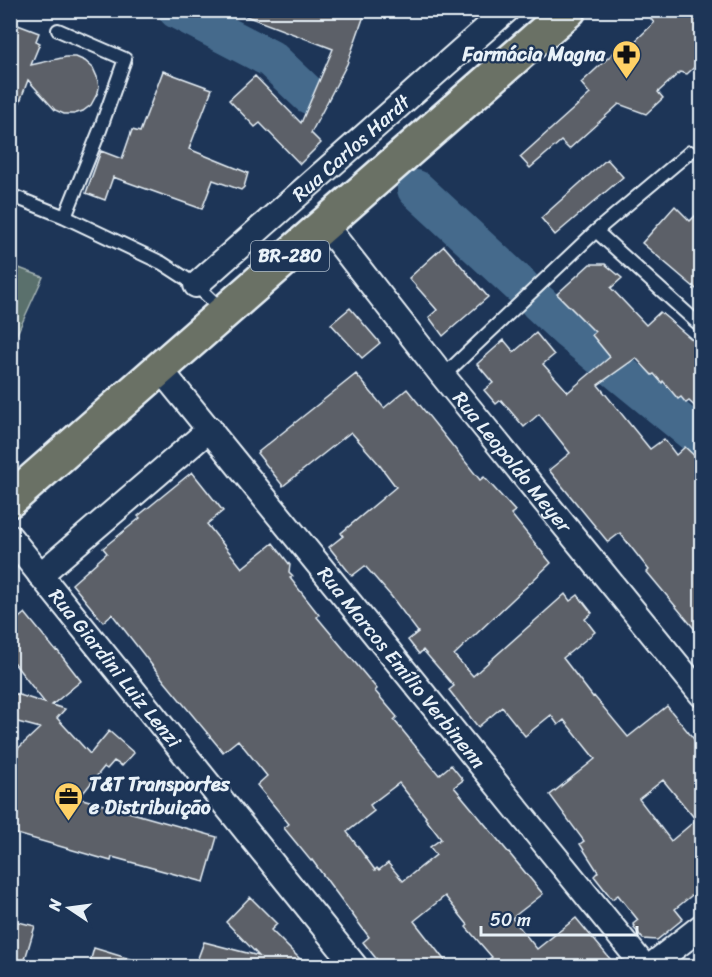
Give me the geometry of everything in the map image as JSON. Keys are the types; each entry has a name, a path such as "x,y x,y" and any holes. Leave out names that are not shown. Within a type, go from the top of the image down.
{"highway":[{"name":"BR-280","path":"10,500 569,10"}],"street":[{"name":"Rua Carlos Hardt","path":"196,285 507,10"},
{"name":"Rua Leopoldo Meyer","path":"325,225 443,375 702,695"},
{"name":"Rua Marcos Emílio Verbinenn","path":"160,369 644,966"},
{"path":"40,575 210,429"},
{"name":"Rua Giardini Luiz Lenzi","path":"10,537 355,966"},
{"path":"651,966 702,926"}],"lane":[{"path":"58,30 126,60 65,217"},
{"path":"443,375 596,231 690,152"},
{"path":"10,195 65,217 162,263 196,285 225,313"},
{"path":"596,231 702,327"}],"green space":[{"path":"10,265 43,277 11,347"}],"building":[{"path":"235,10 366,10 347,64 311,133 321,143 300,164 260,123 255,127 229,100 255,76 301,123 333,49 235,12"},
{"path":"660,10 702,10 702,60 687,74 680,72 658,92 663,98 646,114 619,104 569,149 561,141 530,168 520,157 590,94 581,83 624,43 628,48 654,23 651,19"},
{"path":"10,22 39,33 36,41 40,43 31,65 76,57 93,68 99,87 91,105 74,114 64,114 55,110 28,80 12,123 10,123"},
{"path":"163,71 212,89 189,149 248,173 244,187 241,190 213,180 202,209 113,177 105,200 86,193 101,151 122,159 132,130 140,132"},
{"path":"607,159 623,177 555,235 541,218"},
{"path":"675,206 690,221 702,209 702,294 642,243"},
{"path":"444,246 488,297 443,336 429,317 437,310 409,278"},
{"path":"590,264 605,264 622,278 611,288 646,325 660,312 702,348 702,413 689,401 686,403 681,397 678,399 663,381 662,383 654,374 652,375 636,358 598,385 650,449 664,439 676,455 685,447 702,463 702,638 647,572 649,570 620,533 608,542 549,470 570,453 539,414 524,427 501,400 496,404 484,390 493,383 477,364 504,340 514,352 536,333 554,355 543,364 568,392 610,357 592,335 595,332 557,294"},
{"path":"350,308 380,343 362,358 331,324"},
{"path":"356,374 384,408 407,389 480,480 484,477 515,511 511,514 551,563 454,655 473,676 565,594 570,601 578,595 592,613 585,619 595,632 563,658 593,697 628,737 667,706 702,749 702,887 675,909 683,919 657,940 643,939 634,928 633,924 638,920 618,895 612,899 594,876 598,872 580,844 584,841 550,795 595,759 564,720 558,725 551,715 525,736 502,707 478,727 449,690 454,686 423,650 419,654 408,640 418,632 391,596 365,566 352,576 329,547 343,536 341,533 396,487 351,432 283,486 257,453","holes":["663,780 696,820 671,841 639,799"]},
{"path":"192,472 223,511 207,524 242,568 273,543 290,565 289,572 293,576 290,578 319,615 317,617 377,689 375,691 397,717 394,720 439,775 451,765 463,780 454,787 543,894 512,918 537,949 576,918 616,966 479,966 492,957 466,927 468,925 445,896 414,921 449,966 382,966 363,942 369,937 312,860 284,828 289,824 257,785 267,776 238,740 223,752 112,614 103,622 72,584 107,553 103,548 140,518 138,516","holes":["399,783 441,839 430,847 436,855 403,881 388,863 379,870 377,868 375,870 347,832 374,811 370,805"]},
{"path":"25,613 81,681 52,705 65,709 57,718 90,754 109,731 134,753 122,766 114,761 107,769 104,767 79,798 217,837 204,882 112,857 111,861 10,832 10,801 18,775 10,767 10,756 40,728 10,720 10,692 45,703 10,658 10,625"},
{"path":"250,897 277,924 271,930 307,966 195,966 204,942 259,956 226,922"},
{"path":"10,920 35,926 23,966 10,966"},
{"path":"94,948 140,962 140,966 89,966"}],"waterway":[{"path":"177,10 271,59 309,95"},
{"path":"416,189 521,286"},
{"path":"538,302 569,331 702,440"}],"place":[{"name":"Farmácia Magna","path":"626,80"},
{"name":"T&T Transportes e Distribuição","path":"68,822"}]}
